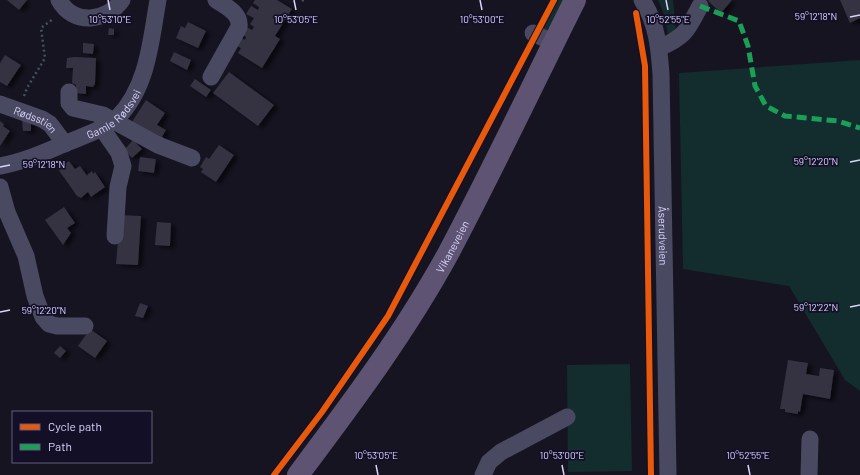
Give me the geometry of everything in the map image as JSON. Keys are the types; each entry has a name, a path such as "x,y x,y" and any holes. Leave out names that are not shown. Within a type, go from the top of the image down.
{"main road":[{"name":"Vikaneveien","path":"298,475 361,391 405,326 440,266 575,0"}],"street":[{"path":"64,6 87,19 98,18 110,12 122,0"},
{"name":"Gamle Rødsvei","path":"0,166 22,160 65,144 107,124 126,106 142,77 158,0"},
{"name":"Åserudveien","path":"642,0 652,18 659,48 663,115 668,475"},
{"path":"211,77 239,27 239,20 228,3"},
{"path":"659,48 680,38 686,32 700,6"},
{"path":"533,32 554,43"},
{"path":"69,92 69,102 73,108 103,115 119,153 123,166 118,187 115,236"},
{"name":"Rødsstien","path":"0,104 42,118 50,124 65,144"},
{"path":"107,124 192,158"},
{"path":"0,187 7,212 26,256 35,296 42,317 49,324 57,326 85,326"},
{"path":"482,475 489,462 501,452 567,417"},
{"path":"809,475 810,439"}],"path":[{"path":"22,111 26,88 45,58 41,28 64,6"}],"green space":[{"path":"558,0 567,0 551,34 543,30"},
{"path":"658,0 673,0 676,31 668,35 665,17"},
{"path":"860,60 860,391 845,380 789,286 683,269 679,73"},
{"path":"630,364 632,471 568,472 567,365"}],"building":[{"path":"7,0 27,0 19,10"},
{"path":"255,0 277,0 292,9 275,36 280,39 262,68 238,53 241,48 233,44 238,36 245,40 246,37 240,33 244,26 252,30 254,27 250,24 254,18 246,14 251,6 258,10 259,7 253,3"},
{"path":"732,0 721,13 708,1"},
{"path":"840,0 860,0 860,18 850,23"},
{"path":"188,22 206,31 198,48 176,38 181,26 185,28"},
{"path":"109,28 114,29 114,35 108,35"},
{"path":"83,43 94,44 93,54 83,53"},
{"path":"174,52 191,60 187,70 170,61"},
{"path":"5,55 21,65 7,86 0,82 0,63"},
{"path":"67,58 96,58 95,84 93,87 86,86 86,94 76,93 76,85 72,83 73,68 66,68"},
{"path":"229,72 274,105 258,126 213,93"},
{"path":"195,79 211,90 206,97 190,86"},
{"path":"146,100 165,113 157,125 166,130 162,137 164,138 162,141 130,125"},
{"path":"22,119 31,119 31,131 23,131"},
{"path":"0,121 4,124 3,126 10,131 0,146"},
{"path":"133,140 142,149 132,158 124,150"},
{"path":"219,145 234,155 216,182 201,172 203,169 200,167 206,157 209,159"},
{"path":"140,157 156,159 154,173 138,171"},
{"path":"69,161 75,169 80,166 88,177 87,175 92,171 93,174 95,172 105,187 91,197 88,192 81,198 77,196 58,169"},
{"path":"64,207 75,223 67,228 71,233 63,245 45,220"},
{"path":"120,215 141,216 138,265 116,264"},
{"path":"157,222 171,223 170,246 155,245"},
{"path":"140,303 148,306 143,318 135,316"},
{"path":"90,329 107,341 95,358 78,346"},
{"path":"60,346 66,351 60,358 54,353"},
{"path":"788,360 808,363 806,374 819,376 820,368 834,370 830,399 803,394 800,412 798,411 798,414 785,412 785,409 780,409"}],"marked path":[{"path":"700,6 739,21 748,46 755,86 766,106 785,116 838,121 860,128"}],"cycle path":[{"path":"274,475 322,412 388,316 554,0"},
{"path":"636,13 645,66 651,475"}]}
